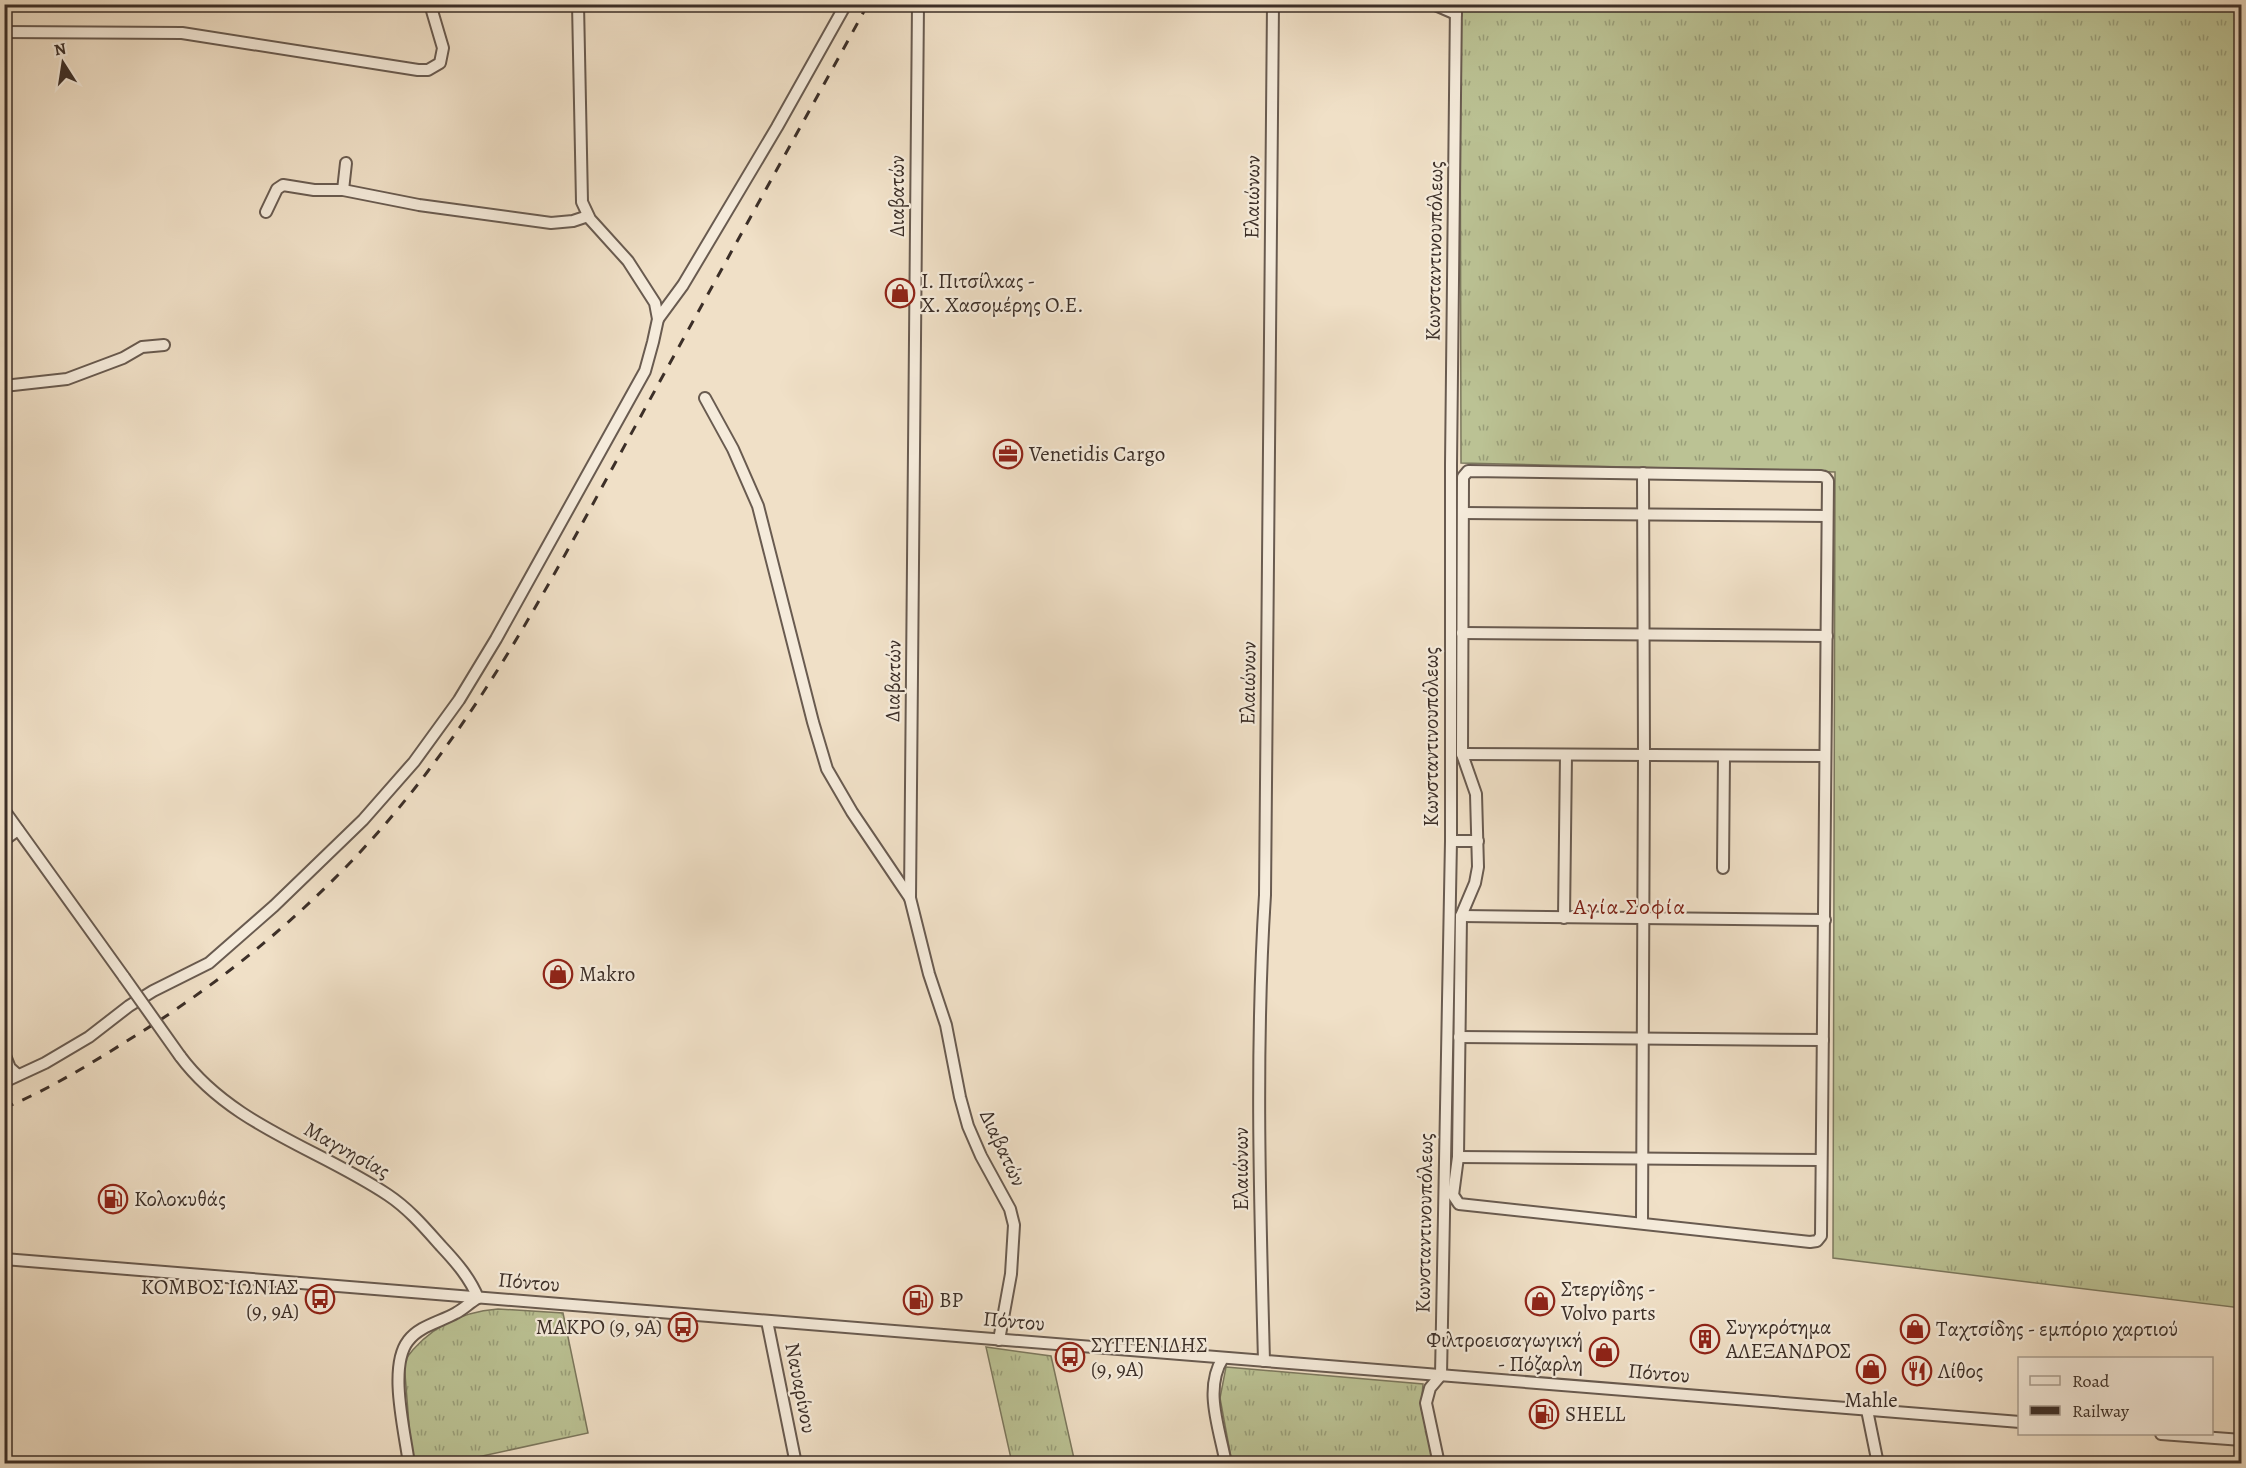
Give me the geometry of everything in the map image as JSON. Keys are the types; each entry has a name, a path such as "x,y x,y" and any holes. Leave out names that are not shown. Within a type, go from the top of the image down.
{"street":[{"path":"4,32 182,33 428,70 440,63 443,48 430,4"},
{"path":"578,4 582,202 588,216 628,261 643,282 655,303 658,319"},
{"path":"4,1082 45,1063 89,1037 129,1006 153,991 209,963 274,906 363,820 414,762 459,700 496,639 645,371 658,319 683,285 777,127 846,4"},
{"name":"Διαβατών","path":"918,4 910,897 929,974 946,1025 960,1098 968,1126 981,1156 1010,1209 1014,1225 1011,1274 999,1340"},
{"name":"Ελαιώνων","path":"1264,1361 1260,1198 1260,982 1265,895 1273,4"},
{"path":"1433,4 1456,9"},
{"name":"Κωνσταντινουπόλεως","path":"1439,1464 1426,1403 1430,1388 1441,1375 1451,841 1451,452 1456,9"},
{"path":"343,190 346,163"},
{"path":"266,212 280,186 314,190 343,190 419,205 551,223 573,221 588,216"},
{"path":"4,386 67,379 123,358 142,347 164,345"},
{"path":"705,398 733,449 758,506 827,769 852,812 910,897"},
{"path":"1468,471 1643,473 1821,476 1825,477 1828,482 1821,1236 1817,1241 1459,1204 1453,1195 1458,1157 1461,916 1475,883 1478,867 1476,794 1462,754 1463,477 1468,471"},
{"path":"1642,1223 1643,473"},
{"path":"1463,513 1827,516"},
{"path":"1462,633 1827,636"},
{"path":"1462,754 1825,756"},
{"path":"1564,918 1566,755"},
{"path":"1724,756 1724,868"},
{"path":"4,810 18,830 4,840"},
{"name":"Μαγνησίας","path":"18,830 180,1056 206,1086 231,1108 258,1125 339,1166 407,1209 454,1261 473,1286 478,1298"},
{"path":"1451,841 1478,841"},
{"path":"1461,916 1825,920"},
{"path":"1459,1037 1823,1040"},
{"path":"4,1053 10,1068 18,1075"},
{"path":"1458,1157 1821,1160"},
{"name":"Πόντου","path":"4,1259 2018,1422"},
{"path":"409,1464 399,1371 404,1349 409,1340 418,1332 456,1313 478,1298"},
{"name":"Ναυαρίνου","path":"767,1321 796,1464"},
{"path":"1223,1358 1215,1374 1213,1390 1226,1464"},
{"path":"1867,1410 1878,1464"},
{"path":"2174,1435 2241,1440"}],"green space":[{"path":"1460,5 2241,5 2241,1308 1833,1258 1835,472 1461,463"},
{"path":"498,1309 563,1313 588,1433 450,1463 412,1463 404,1361 423,1340 445,1324 470,1314"},
{"path":"986,1347 1051,1356 1075,1463 1012,1463"},
{"path":"1226,1367 1423,1384 1421,1408 1434,1463 1232,1463 1220,1398"}],"railway":[{"path":"4,1108 58,1082 143,1031 223,976 261,946 332,881 366,846 428,771 487,686 541,597 868,4"}],"place":[{"name":"Ι. Πιτσίλκας - Χ. Χασομέρης Ο.Ε.","path":"900,293"},
{"name":"Venetidis Cargo","path":"1008,454"},
{"name":"Makro","path":"558,974"},
{"name":"Κολοκυθάς","path":"113,1199"},
{"name":"ΚΟΜΒΟΣ ΙΩΝΙΑΣ (9, 9Α)","path":"320,1299"},
{"name":"BP","path":"918,1300"},
{"name":"Στεργίδης - Volvo parts","path":"1540,1301"},
{"name":"ΜΑΚΡΟ (9, 9Α)","path":"683,1327"},
{"name":"Ταχτσίδης - εμπόριο χαρτιού","path":"1915,1329"},
{"name":"Συγκρότημα ΑΛΕΞΑΝΔΡΟΣ","path":"1705,1339"},
{"name":"Φιλτροεισαγωγική - Πόζαρλη","path":"1604,1352"},
{"name":"ΣΥΓΓΕΝΙΔΗΣ (9, 9Α)","path":"1070,1357"},
{"name":"Mahle","path":"1871,1369"},
{"name":"Λίθος","path":"1917,1371"},
{"name":"SHELL","path":"1544,1414"}],"district":[{"name":"Αγία Σοφία","path":"1630,907"}]}
